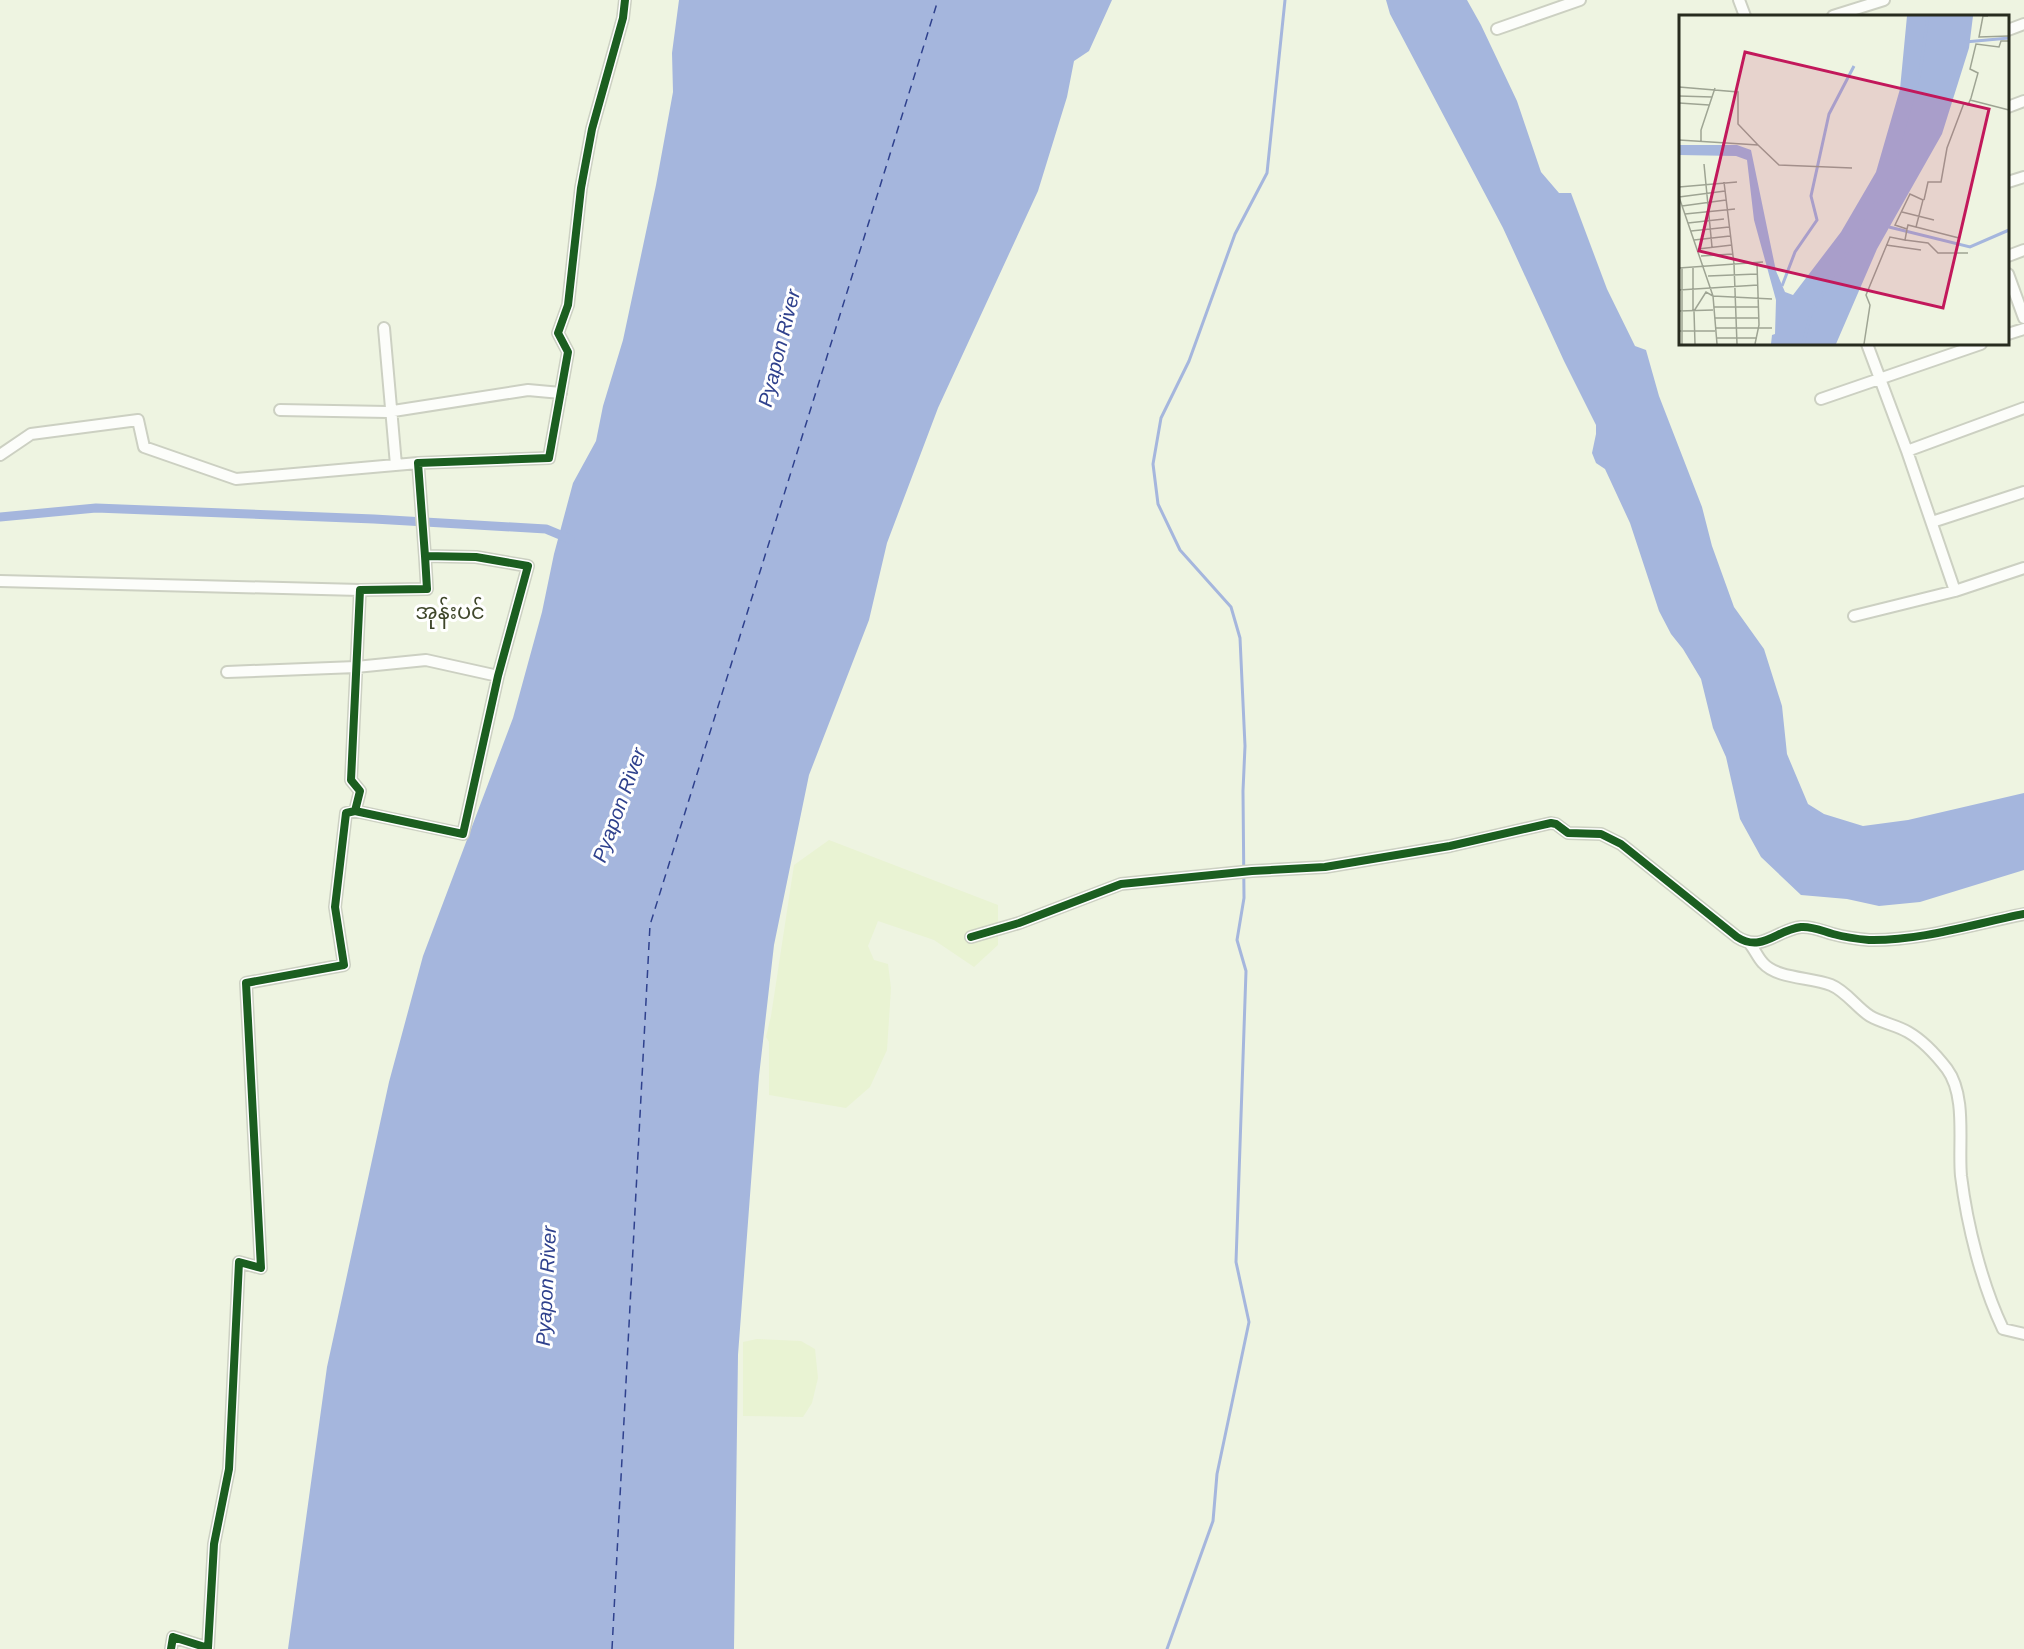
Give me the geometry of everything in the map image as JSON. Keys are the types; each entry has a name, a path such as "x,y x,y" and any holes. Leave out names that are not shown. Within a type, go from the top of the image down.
{"street":[{"path":"0,455 32,434 138,420 144,447 236,478 418,463 549,458 568,352 558,333 568,304 581,188 592,129 623,18 625,0"},
{"path":"1497,29 1547,5 1580,0"},
{"path":"1739,0 1744,15"},
{"path":"1836,15 1884,0"},
{"path":"2009,29 2024,24"},
{"path":"2009,106 2024,101"},
{"path":"2009,181 2024,177"},
{"path":"2009,255 2024,250"},
{"path":"2009,278 2024,318"},
{"path":"384,328 396,465"},
{"path":"2009,333 2024,328"},
{"path":"1867,345 1907,450 1955,591"},
{"path":"1821,399 1978,345"},
{"path":"280,410 390,411 528,390 561,393"},
{"path":"1907,450 2024,408"},
{"path":"0,581 360,590 427,589 418,463"},
{"path":"1932,522 2024,492"},
{"path":"171,1649 173,1637 208,1648 214,1544 229,1469 239,1262 261,1268 246,982 344,965 335,907 346,813 355,811 463,834 498,675 528,566 476,557 425,556"},
{"path":"1854,616 1955,591 2024,568"},
{"path":"355,811 360,791 351,780 360,590"},
{"path":"227,672 356,667 426,660 498,675"},
{"path":"971,937 1019,923 1121,884 1235,872 1325,867 1450,846 1551,823 1568,833 1601,834 1621,844 1737,937 1750,944 1764,964 1777,973 1833,986 1870,1016 1909,1033 1934,1054 1949,1072 1955,1089 1959,1113 1964,1196 1992,1305 2003,1329 2024,1334"},
{"path":"1750,944 1759,943 1793,928 1804,927 1853,938 1891,939 1919,936 2024,914"}],"shaded area":[{"path":"829,840 998,905 998,945 974,967 934,940 878,921 868,946 874,960 888,964 891,988 887,1050 870,1087 846,1108 769,1095 769,1042 766,1037 794,865"},
{"path":"757,1339 801,1341 815,1349 818,1378 812,1403 803,1417 743,1416 743,1342"}],"water":[{"name":"Pyapon River","path":"679,0 1112,0 1089,51 1074,61 1067,97 1038,191 938,408 887,543 869,620 809,775 774,945 759,1076 738,1355 734,1649 288,1649 327,1367 389,1082 423,956 513,718 542,612 554,554 573,483 596,441 603,406 623,340 656,185 673,92 672,53"},
{"path":"1386,0 1467,0 1517,101 1541,172 1559,193 1571,193 1607,289 1635,346 1646,350 1659,396 1702,507 1712,546 1734,607 1764,649 1782,706 1787,754 1808,804 1824,814 1863,826 1908,820 2024,793 2024,870 1920,902 1879,906 1847,899 1801,895 1761,857 1740,819 1726,757 1713,728 1701,679 1671,634 1659,611 1630,523 1605,469 1596,463 1592,453 1596,425 1503,228 1390,14"}],"waterway":[{"path":"1167,1649 1213,1521 1217,1474 1249,1322 1236,1262 1246,971 1237,940 1244,898 1245,746 1240,638 1231,607 1180,550 1158,504 1153,464 1161,418 1189,361 1235,234 1267,173 1285,0"},
{"path":"0,517 96,508 374,519 546,529 570,539"}],"ferry route":[{"path":"612,1649 650,925 938,0"}],"cycle path":[{"path":"425,556 427,589 360,590 351,780 360,791 355,811 463,834 498,676 528,566 476,557 425,556 418,463 549,458 568,352 558,333 568,305 581,188 592,129 623,18 625,0"},
{"path":"171,1649 173,1637 208,1648 214,1544 229,1469 239,1262 261,1268 246,983 344,965 335,907 346,813 355,811"},
{"path":"971,937 1019,923 1121,884 1252,871 1325,867 1450,846 1551,823 1568,833 1601,834 1621,844 1737,937 1754,943 1801,927 1864,940 1908,938 2024,914"}],"district":[{"name":"အုန်းပင်","path":"450,612"}]}
